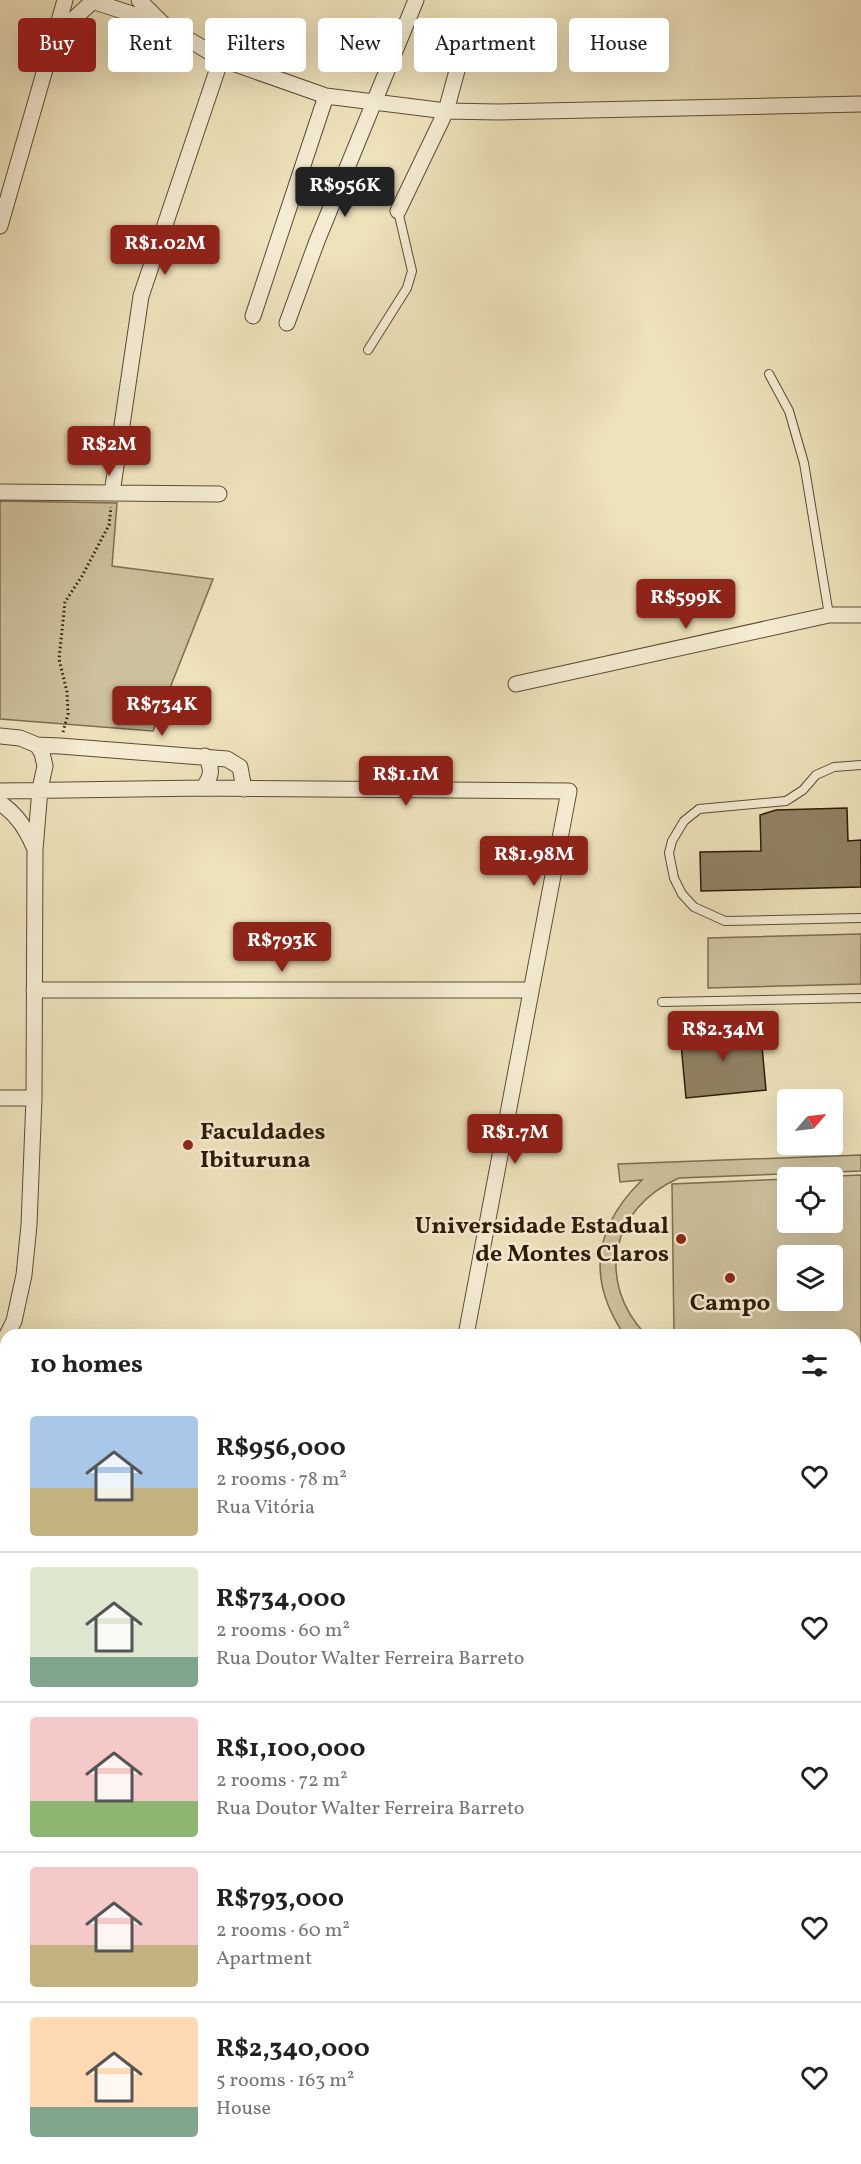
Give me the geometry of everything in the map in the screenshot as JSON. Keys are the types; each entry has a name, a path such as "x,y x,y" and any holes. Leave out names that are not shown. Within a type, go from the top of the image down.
{"street":[{"path":"59,18 65,0"},
{"path":"139,0 157,18"},
{"path":"287,323 317,241 416,0"},
{"path":"75,18 93,1 145,18"},
{"path":"0,226 43,72"},
{"path":"112,493 141,296 216,72"},
{"path":"257,72 326,96 446,111 498,112 861,104"},
{"path":"398,212 446,111 457,72"},
{"path":"253,316 326,96"},
{"path":"0,492 219,494"},
{"path":"516,684 830,615 861,615"},
{"path":"0,736 20,738 37,745 227,759 240,767 244,789"},
{"path":"10,1329 14,1321 24,1275 29,1225 34,1098 35,850 40,789 45,766 42,753 37,745"},
{"path":"203,788 210,778 211,771 205,756"},
{"path":"0,791 203,788 569,791 467,1329"},
{"path":"0,803 10,809 25,828 35,850"},
{"path":"34,990 531,990"},
{"path":"0,1098 34,1098"}],"lane":[{"path":"368,350 407,288 412,272 398,212"},
{"path":"769,374 789,411 804,463 830,615"},
{"path":"861,765 834,767 816,775 803,790 786,801 699,809 684,821 672,841 669,853 674,878 682,894 694,907 725,921 861,918"},
{"path":"662,1002 861,998"}],"path":[{"path":"60,746 68,714 67,692 59,659 65,602 82,576 109,525 112,493"}],"shaded area":[{"path":"0,501 117,503 112,566 213,579 153,731 0,719"},
{"path":"861,934 861,984 708,988 708,938"},
{"path":"861,1155 861,1171 843,1172 843,1167 777,1167 777,1174 679,1178 656,1191 638,1208 625,1227 618,1248 616,1270 620,1292 630,1314 641,1329 621,1329 611,1312 600,1272 601,1253 614,1215 626,1197 642,1180 620,1182 618,1164"},
{"name":"Campo","path":"861,1175 861,1329 674,1329 672,1184 777,1179 777,1233 843,1233 843,1176"}],"building":[{"path":"847,808 848,841 861,840 861,887 701,891 700,852 761,851 760,815 776,810"},
{"path":"760,1025 766,1090 686,1098 680,1033"}],"place":[{"name":"Faculdades Ibituruna","path":"188,1145"},
{"name":"Universidade Estadual de Montes Claros","path":"681,1239"},
{"name":"Campo","path":"730,1278"}]}
